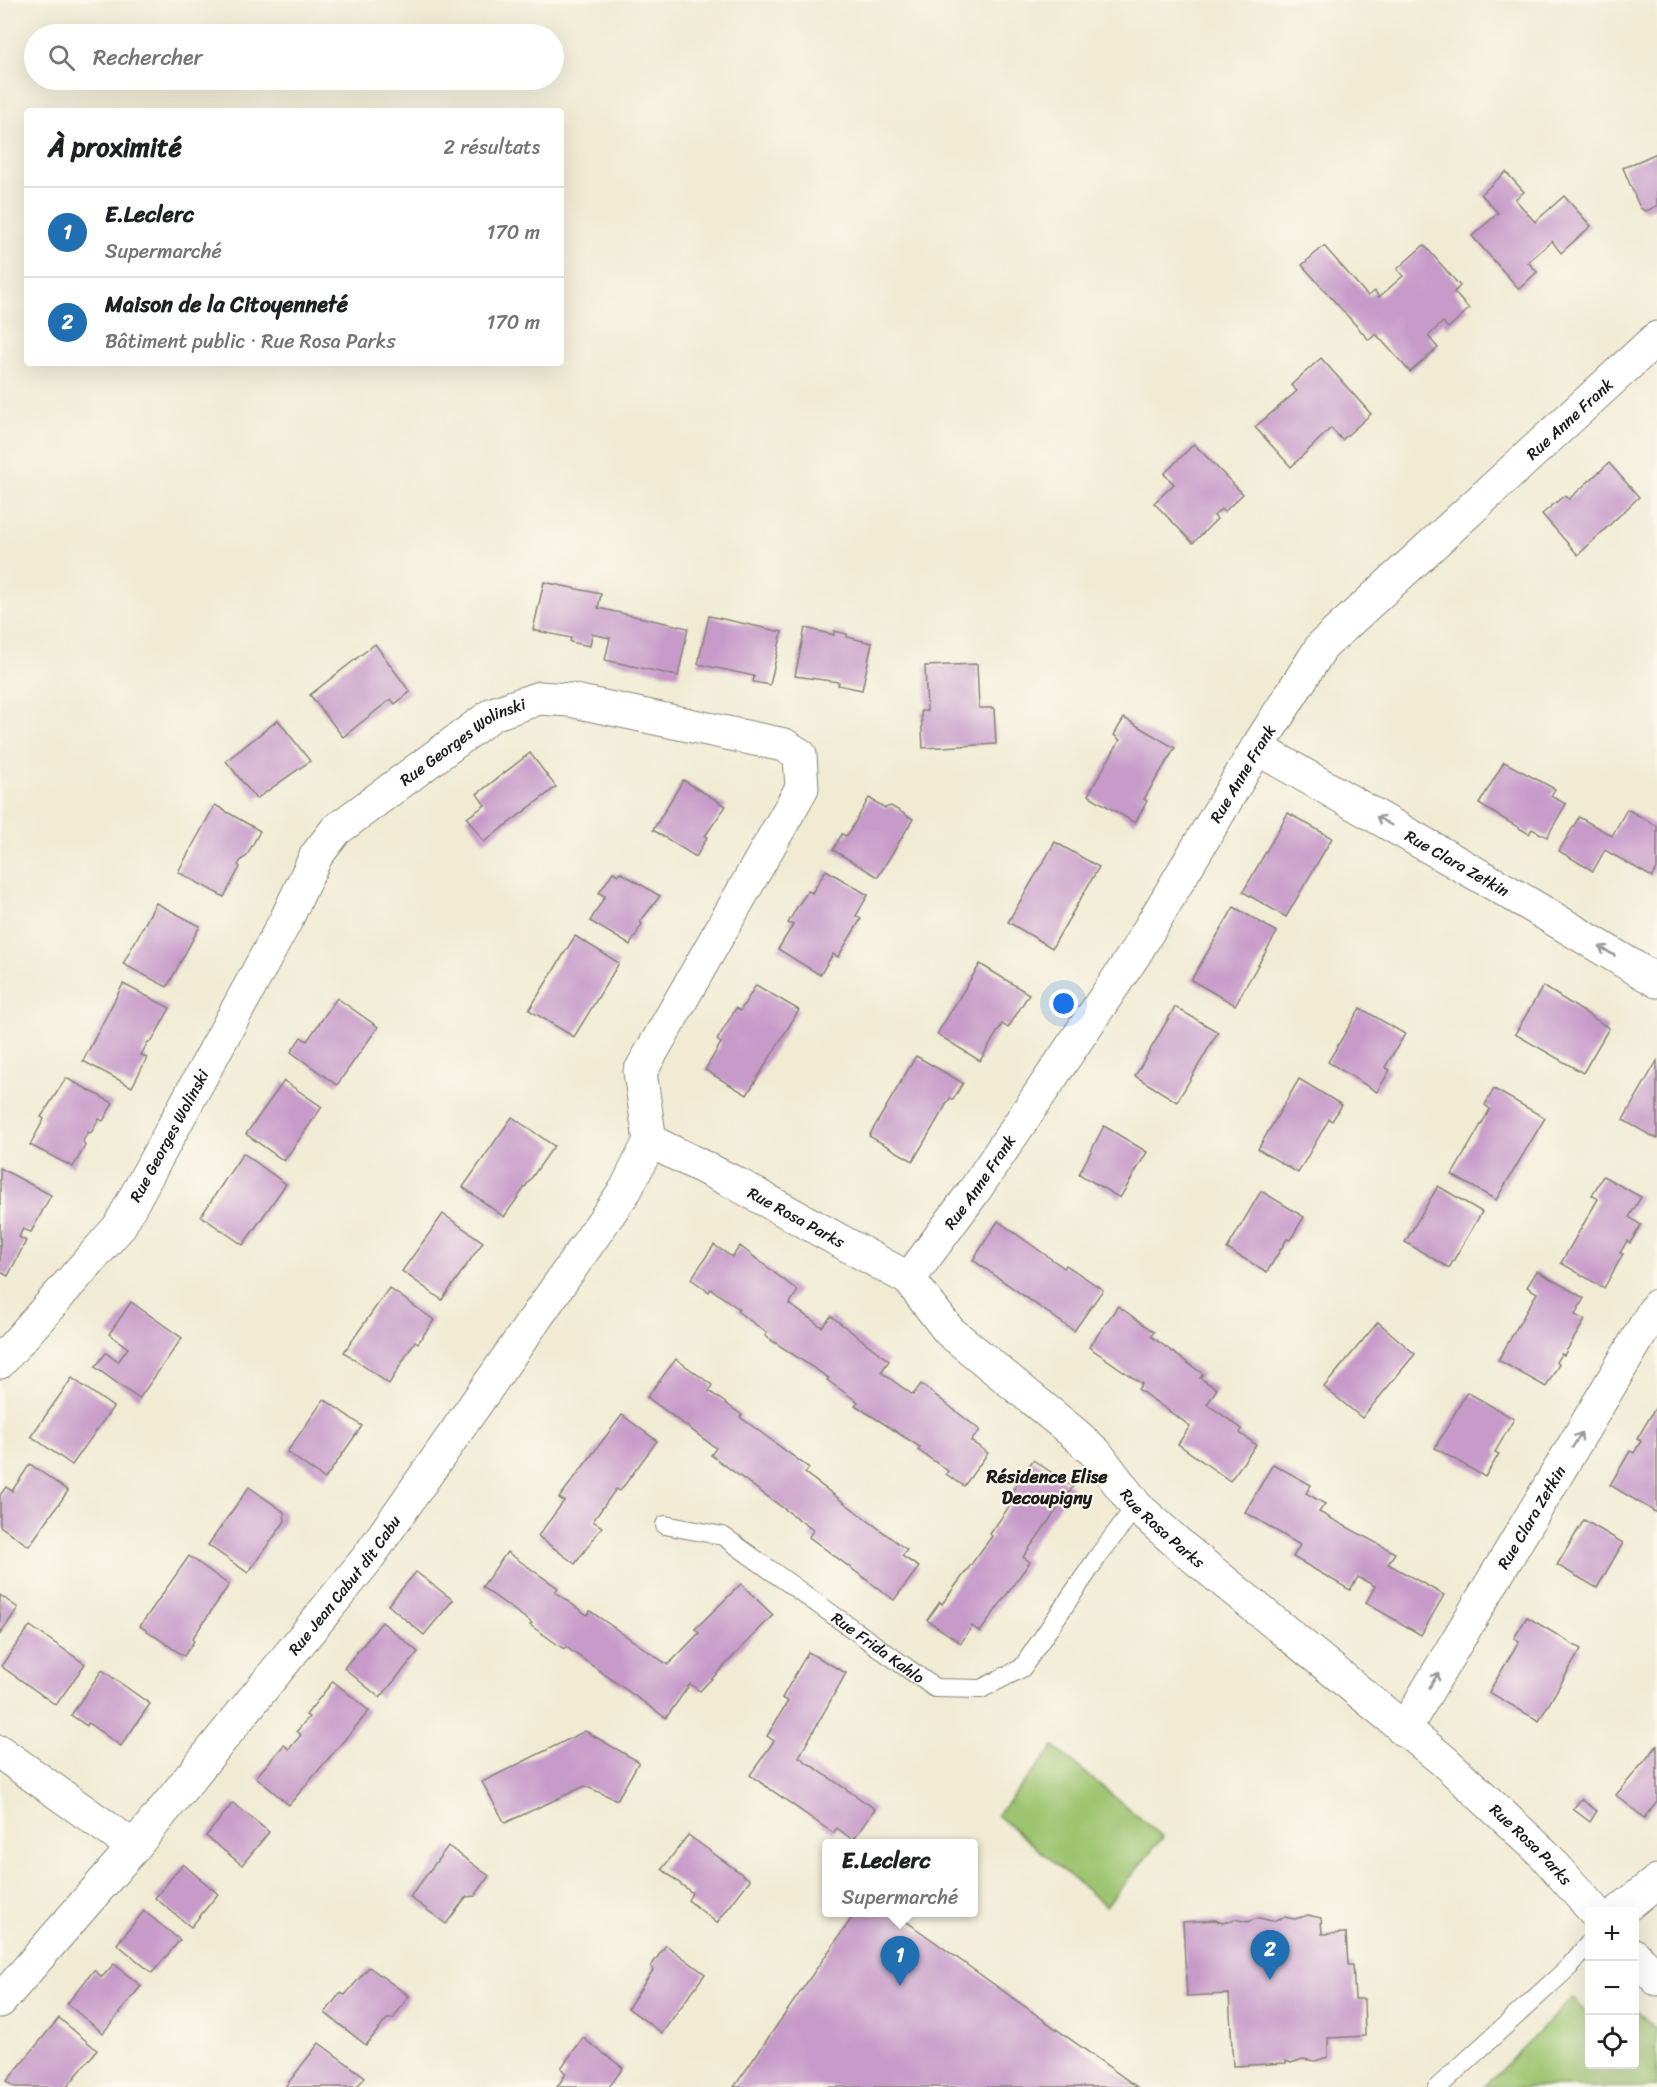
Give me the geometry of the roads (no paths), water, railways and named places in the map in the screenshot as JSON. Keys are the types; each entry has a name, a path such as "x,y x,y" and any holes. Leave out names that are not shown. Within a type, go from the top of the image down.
{"street":[{"name":"Rue Anne Frank","path":"909,1279 974,1191 1134,955 1257,748 1322,646 1657,338"},
{"name":"Rue Georges Wolinski","path":"0,1362 119,1227 286,920 316,856 336,830 493,714 539,698 570,700 784,745 801,755 802,788 640,1072 650,1141"},
{"name":"Rue Clara Zetkin","path":"1257,748 1529,904 1657,981"},
{"name":"Rue Rosa Parks","path":"650,1141 745,1188 909,1279 949,1331 1096,1453 1136,1506 1183,1548 1444,1761 1544,1854 1591,1907"},
{"name":"Rue Jean Cabut dit Cabu","path":"0,2001 134,1847 367,1559 626,1189 650,1141"},
{"name":"Rue Clara Zetkin","path":"1404,1730 1657,1306"},
{"path":"0,1752 134,1847"},
{"path":"1624,1907 1657,1881"},
{"path":"1639,1959 1657,1979"}],"lane":[{"name":"Rue Frida Kahlo","path":"665,1525 723,1536 934,1688 981,1689 1022,1668 1136,1506"},
{"path":"1438,2087 1569,1967 1585,1948"}],"place":[{"name":"Maison de la Citoyenneté","path":"1270,1980"},
{"name":"E.Leclerc","path":"900,1986"}],"district":[{"name":"Résidence Elise Decoupigny","path":"1047,1487"}]}
